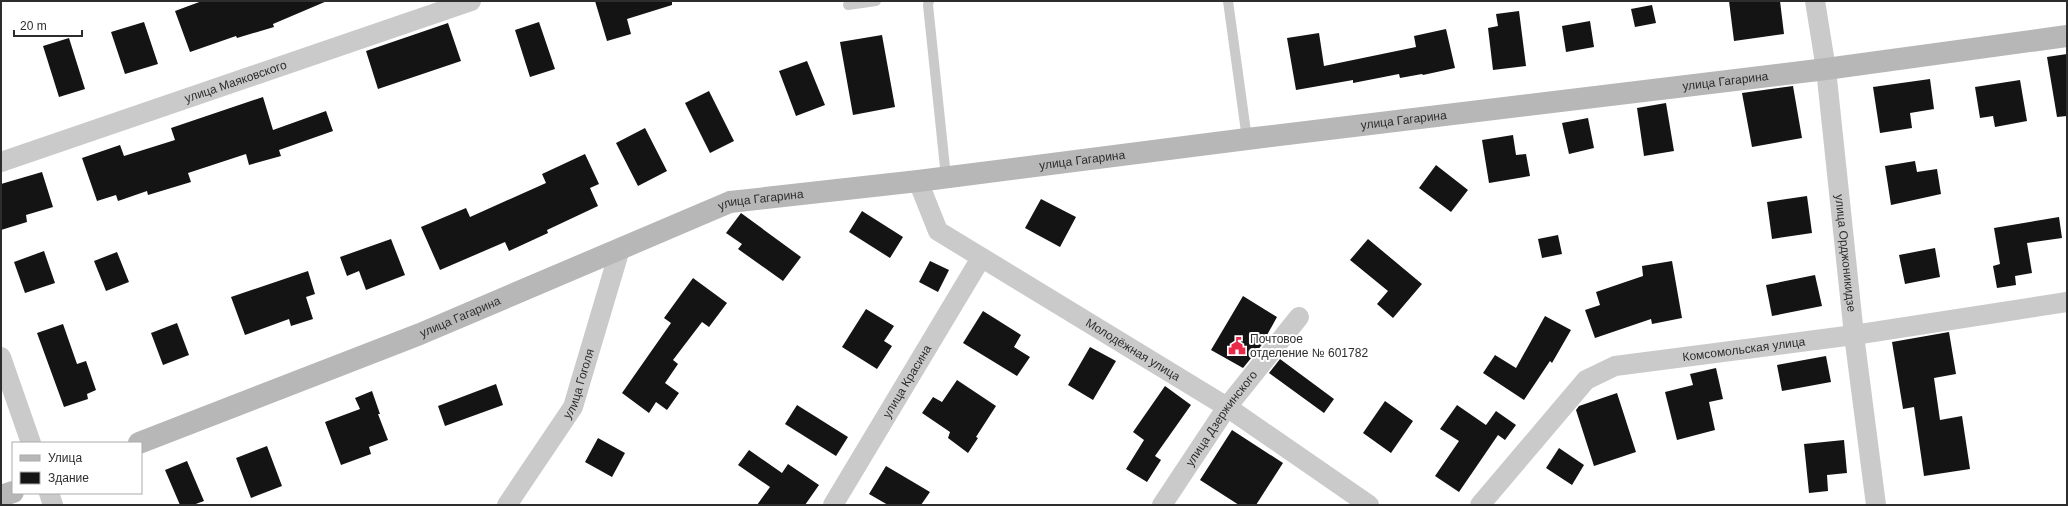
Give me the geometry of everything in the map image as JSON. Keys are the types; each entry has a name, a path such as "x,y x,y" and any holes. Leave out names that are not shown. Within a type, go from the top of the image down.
{"main road":[{"name":"улица Гагарина","path":"142,442 420,334 730,202 918,181 1247,139 1826,69 2067,36"},
{"path":"1,496 12,492"}],"street":[{"name":"улица Маяковского","path":"1,162 471,1"},
{"name":"улица Орджоникидзе","path":"1815,1 1826,69 1854,335 1876,505"},
{"name":"Молодёжная улица","path":"918,181 938,231 1227,406 1369,505"},
{"name":"улица Гоголя","path":"507,505 573,407 620,249"},
{"name":"улица Красина","path":"833,505 981,258"},
{"name":"Комсомольская улица","path":"1480,505 1586,380 1615,366 1854,335 2067,302"},
{"name":"улица Дзержинского","path":"1162,505 1227,406 1299,317"},
{"path":"1,357 31,442"},
{"path":"49,494 53,505"}],"lane":[{"path":"848,5 876,1"},
{"path":"1228,1 1247,139"},
{"path":"927,2 946,177"}],"building":[{"path":"202,1 327,1 273,24 274,27 237,38 236,36 190,52 175,11"},
{"path":"595,1 672,1 672,5 627,19 631,34 607,41"},
{"path":"1729,1 1780,1 1784,34 1734,41"},
{"path":"1652,5 1656,23 1635,27 1631,9"},
{"path":"1519,11 1526,66 1493,70 1488,28 1498,26 1496,14"},
{"path":"1590,21 1594,47 1566,52 1562,26"},
{"path":"144,22 158,64 125,74 111,32"},
{"path":"539,22 555,69 530,77 515,30"},
{"path":"448,23 461,61 378,89 366,51"},
{"path":"1446,29 1455,68 1423,75 1400,78 1399,74 1353,83 1353,80 1296,90 1287,38 1319,33 1324,66 1416,47 1414,36"},
{"path":"882,35 895,107 853,115 840,42"},
{"path":"69,38 85,89 59,97 43,46"},
{"path":"2067,54 2067,116 2057,117 2047,57"},
{"path":"807,61 825,105 796,116 779,71"},
{"path":"1930,79 1934,109 1910,113 1912,128 1880,133 1873,87"},
{"path":"2020,80 2027,121 1995,127 1993,116 1980,118 1975,87"},
{"path":"1793,86 1802,138 1752,147 1742,93"},
{"path":"709,91 734,141 710,153 685,103"},
{"path":"263,97 273,130 326,111 333,131 279,150 281,156 249,165 246,154 188,173 191,182 148,195 147,191 118,201 116,195 97,201 82,158 120,145 124,156 175,140 171,128"},
{"path":"1666,103 1674,151 1644,156 1637,108"},
{"path":"1588,118 1594,148 1569,154 1562,123"},
{"path":"645,128 667,171 638,186 616,143"},
{"path":"1513,135 1516,155 1526,154 1530,176 1489,183 1482,140"},
{"path":"585,154 599,184 590,188 598,206 547,230 548,233 509,251 505,242 440,270 421,227 466,208 470,217 546,183 542,174"},
{"path":"1915,161 1917,172 1937,169 1941,194 1891,205 1885,166"},
{"path":"1436,165 1468,190 1451,212 1419,188"},
{"path":"42,172 53,207 26,215 27,222 1,230 1,184"},
{"path":"1807,196 1812,233 1772,239 1767,202"},
{"path":"1041,199 1076,217 1060,247 1025,228"},
{"path":"862,211 903,237 890,258 849,232"},
{"path":"741,213 801,257 783,281 738,249 742,244 726,233"},
{"path":"2059,217 2062,238 2027,243 2032,273 2015,276 2016,285 1997,288 1993,266 2000,264 1994,228"},
{"path":"1558,235 1562,254 1542,258 1538,239"},
{"path":"391,239 405,275 366,290 359,271 347,276 340,257"},
{"path":"1368,239 1422,284 1393,318 1377,304 1388,291 1350,260"},
{"path":"1935,248 1940,277 1905,284 1899,255"},
{"path":"44,251 55,283 25,293 14,262"},
{"path":"117,252 129,282 106,291 94,261"},
{"path":"930,261 949,270 938,292 919,282"},
{"path":"1672,261 1682,318 1652,324 1651,319 1595,338 1585,310 1600,305 1596,292 1643,276 1642,266"},
{"path":"308,271 315,294 306,297 313,319 291,326 289,319 245,335 231,297"},
{"path":"1815,275 1822,306 1772,316 1766,285"},
{"path":"693,278 727,303 709,327 702,322 673,360 678,364 665,383 679,393 667,410 656,402 649,413 622,393 671,323 664,318"},
{"path":"1243,296 1277,317 1261,346 1243,368 1211,350"},
{"path":"866,309 894,326 884,341 892,346 877,369 842,347"},
{"path":"983,311 1021,335 1014,347 1030,357 1017,376 963,343"},
{"path":"1545,316 1571,330 1552,363 1550,361 1524,400 1483,373 1495,355 1516,368"},
{"path":"177,323 189,355 163,365 151,333"},
{"path":"63,324 77,364 86,361 96,390 87,394 88,399 64,407 37,333"},
{"path":"1949,332 1956,374 1934,378 1940,420 1962,416 1970,469 1924,476 1914,407 1903,409 1892,342"},
{"path":"1090,347 1116,361 1093,400 1068,385"},
{"path":"1826,356 1831,382 1782,391 1777,365"},
{"path":"1280,359 1334,399 1324,413 1269,373"},
{"path":"1716,368 1723,399 1709,402 1715,430 1677,440 1665,392 1693,385 1690,374"},
{"path":"957,380 996,406 976,437 978,438 968,453 948,438 950,432 922,413 933,397 942,402"},
{"path":"496,384 503,405 445,426 438,406"},
{"path":"1165,386 1191,405 1155,456 1161,460 1147,482 1126,469 1144,440 1133,432"},
{"path":"372,391 380,414 378,414 388,440 369,447 371,454 341,465 325,422 360,409 355,398"},
{"path":"1617,393 1636,452 1594,466 1576,410 1579,406"},
{"path":"1385,401 1413,421 1391,453 1363,433"},
{"path":"797,405 848,437 836,456 785,424"},
{"path":"1457,405 1486,425 1496,411 1516,425 1505,440 1498,435 1459,492 1435,476 1459,441 1440,429"},
{"path":"1232,430 1283,463 1256,505 1239,505 1200,480"},
{"path":"598,438 625,453 612,477 585,462"},
{"path":"1844,440 1847,473 1827,475 1828,491 1809,493 1804,444"},
{"path":"267,446 282,486 251,498 236,458"},
{"path":"1559,448 1584,465 1572,485 1546,468"},
{"path":"749,450 782,473 788,464 819,485 805,505 757,505 770,487 738,465"},
{"path":"187,461 204,501 193,505 180,505 165,470"},
{"path":"886,466 930,492 921,505 888,505 869,494"}],"place":[{"name":"Почтовое отделение № 601782","path":"1237,346"}]}
